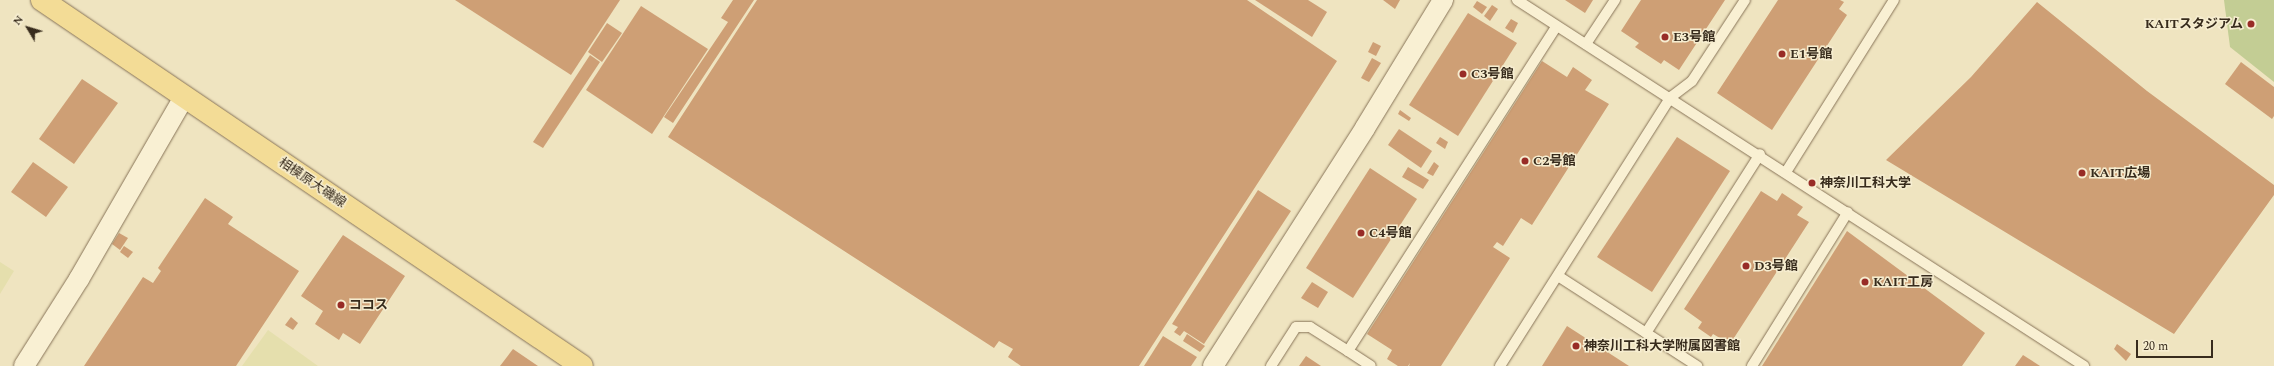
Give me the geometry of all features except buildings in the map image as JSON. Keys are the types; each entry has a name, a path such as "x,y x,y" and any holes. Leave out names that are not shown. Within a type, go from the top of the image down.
{"main road":[{"name":"相模原大磯線","path":"42,0 184,98 582,366"}],"street":[{"path":"1213,366 1365,128 1443,0"},
{"path":"24,366 79,279 184,98"}],"lane":[{"path":"1517,0 1760,154 2084,366"},
{"path":"1586,44 1615,0"},
{"path":"1500,366 1671,98 1692,81 1745,0"},
{"path":"1786,172 1894,0"},
{"path":"1348,351 1557,26"},
{"path":"1646,333 1760,154"},
{"path":"1752,366 1848,212"},
{"path":"1558,276 1697,366"},
{"path":"1270,366 1296,326 1310,327 1371,366"}],"shaded area":[{"path":"0,262 14,271 0,294"},
{"path":"268,330 318,366 242,366"}],"green space":[{"name":"KAITスタジアム","path":"2224,0 2274,0 2274,82 2230,47"}],"place":[{"name":"KAITスタジアム","path":"2251,24"},
{"name":"E3号館","path":"1665,37"},
{"name":"E1号館","path":"1782,54"},
{"name":"C3号館","path":"1463,74"},
{"name":"C2号館","path":"1525,161"},
{"name":"KAIT広場","path":"2082,173"},
{"name":"神奈川工科大学","path":"1812,183"},
{"name":"C4号館","path":"1361,233"},
{"name":"D3号館","path":"1746,266"},
{"name":"KAIT工房","path":"1865,282"},
{"name":"ココス","path":"341,305"},
{"name":"神奈川工科大学附属図書館","path":"1576,346"}]}
